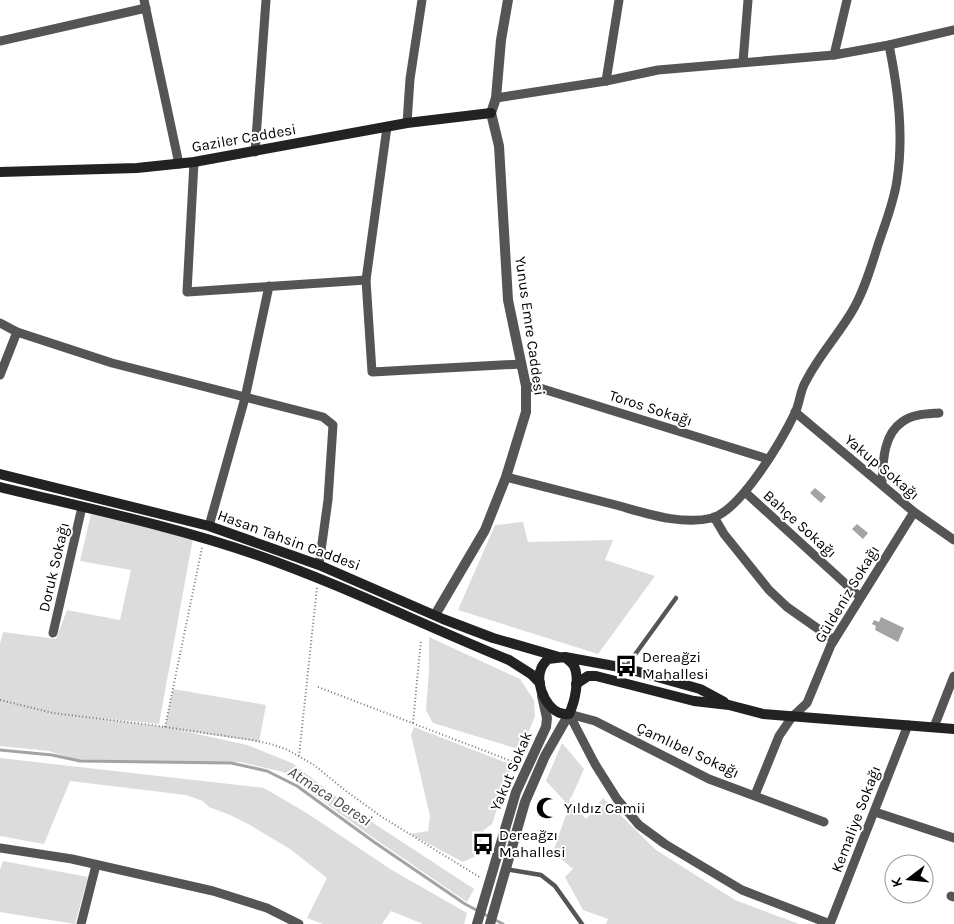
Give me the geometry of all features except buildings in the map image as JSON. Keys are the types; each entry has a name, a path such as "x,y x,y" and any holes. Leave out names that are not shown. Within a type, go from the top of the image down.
{"main road":[{"name":"Gaziler Caddesi","path":"0,172 137,168 179,164 255,152 407,123 491,113"},
{"name":"Hasan Tahsin Caddesi","path":"0,474 209,526 319,564 493,638 562,657 625,668 700,689 730,705"},
{"name":"Hasan Tahsin Caddesi","path":"0,487 205,538 318,578 509,660 531,674 541,688"},
{"path":"562,657 572,663 575,668 574,704 569,714 552,708 541,688 541,668 548,658 562,657"},
{"path":"576,684 588,676 596,676 694,701 730,705 763,714 954,729"}],"street":[{"path":"255,152 266,0"},
{"path":"407,123 410,79 422,0"},
{"path":"491,113 496,98 501,40 508,0"},
{"path":"606,81 618,0"},
{"path":"743,62 748,0"},
{"path":"834,55 847,0"},
{"path":"0,41 145,4 179,164"},
{"path":"496,98 606,81 658,70 834,55 954,30"},
{"path":"506,477 662,516 689,520 714,517 726,512 745,492 768,460 795,412 805,382 853,310 865,287 887,220 897,182 899,158 897,82 889,45"},
{"name":"Yunus Emre Caddesi","path":"436,615 485,530 506,477 526,412 526,386 508,300 500,146 491,113"},
{"path":"387,127 366,280 372,372 521,364"},
{"path":"194,162 186,292 366,280"},
{"path":"209,526 245,398 269,286"},
{"path":"0,323 17,332 112,363 245,398 323,416 332,425 328,500 319,564"},
{"path":"0,375 17,332"},
{"name":"Toros Sokağı","path":"526,386 543,389 768,460"},
{"name":"Yakup Sokağı","path":"795,412 882,483 914,512 954,540"},
{"path":"882,483 884,450 893,431 902,421 919,415 939,413"},
{"name":"Bahçe Sokağı","path":"745,492 860,597"},
{"name":"Doruk Sokağı","path":"53,633 82,507"},
{"name":"Güldeniz Sokağı","path":"754,795 779,736 792,717 807,703 834,640 914,512"},
{"path":"714,517 724,534 769,590 787,607 834,640"},
{"path":"934,727 954,676"},
{"name":"Yakut Sokak","path":"478,922 511,807 526,766 546,727 547,718 541,688"},
{"path":"569,714 594,764 617,799 639,825 665,844 742,890 830,924"},
{"name":"Yakut Sokak","path":"490,924 526,802 537,773 569,714"},
{"name":"Çamlıbel Sokağı","path":"569,714 595,721 709,779 824,822"},
{"name":"Kemaliye Sokağı","path":"830,924 908,725"},
{"path":"875,812 954,838"},
{"path":"0,848 72,859 213,891 267,908 299,924"},
{"path":"81,924 96,865"}],"lane":[{"path":"625,668 676,598"},
{"path":"505,870 542,875 555,886 582,924"}],"path":[{"path":"165,727 205,538"},
{"path":"299,756 318,578"},
{"path":"413,723 421,640"},
{"path":"318,687 526,766"},
{"path":"0,700 53,713 165,727 271,744 288,750 328,775 346,791 382,817 489,882"}],"shaded area":[{"path":"815,488 826,497 821,503 810,493"},
{"path":"91,514 193,538 159,724 82,716 165,727 173,689 266,705 259,742 179,730 247,745 292,763 355,811 474,889 467,902 372,837 283,772 240,762 80,761 49,751 0,746 0,644 3,632 56,639 67,610 120,620 131,570 80,561"},
{"path":"523,522 528,542 613,540 605,560 655,576 598,654 458,610 495,525"},
{"path":"857,524 868,533 863,539 852,529"},
{"path":"881,617 904,628 898,642 875,630 876,626 872,624 874,620 879,622"},
{"path":"429,637 520,679 534,700 535,716 529,731 518,749 433,723 426,710"},
{"path":"414,727 512,765 492,824 484,830 478,855 463,862 410,834 428,831 430,816 411,735"},
{"path":"562,743 584,769 569,800 586,819 603,798 656,850 735,900 799,924 606,924 608,919 583,910 565,877 573,869 553,852 569,806 546,781"},
{"path":"0,758 264,788 310,815 390,869 467,913 464,924 423,924 391,911 382,924 323,924 307,918 327,878 290,849 250,825 209,807 203,801 186,795 70,781 44,844 0,836"},
{"path":"3,861 88,877 75,924 0,912 0,870"}],"waterway":[{"name":"Atmaca Deresi","path":"0,750 52,755 80,761 231,763 267,771 297,786 374,842 465,904 503,924"}],"place":[{"name":"Dereağzi Mahallesi","path":"626,666"},
{"name":"Yıldız Camii","path":"547,808"},
{"name":"Dereağzı Mahallesi","path":"483,844"}]}
